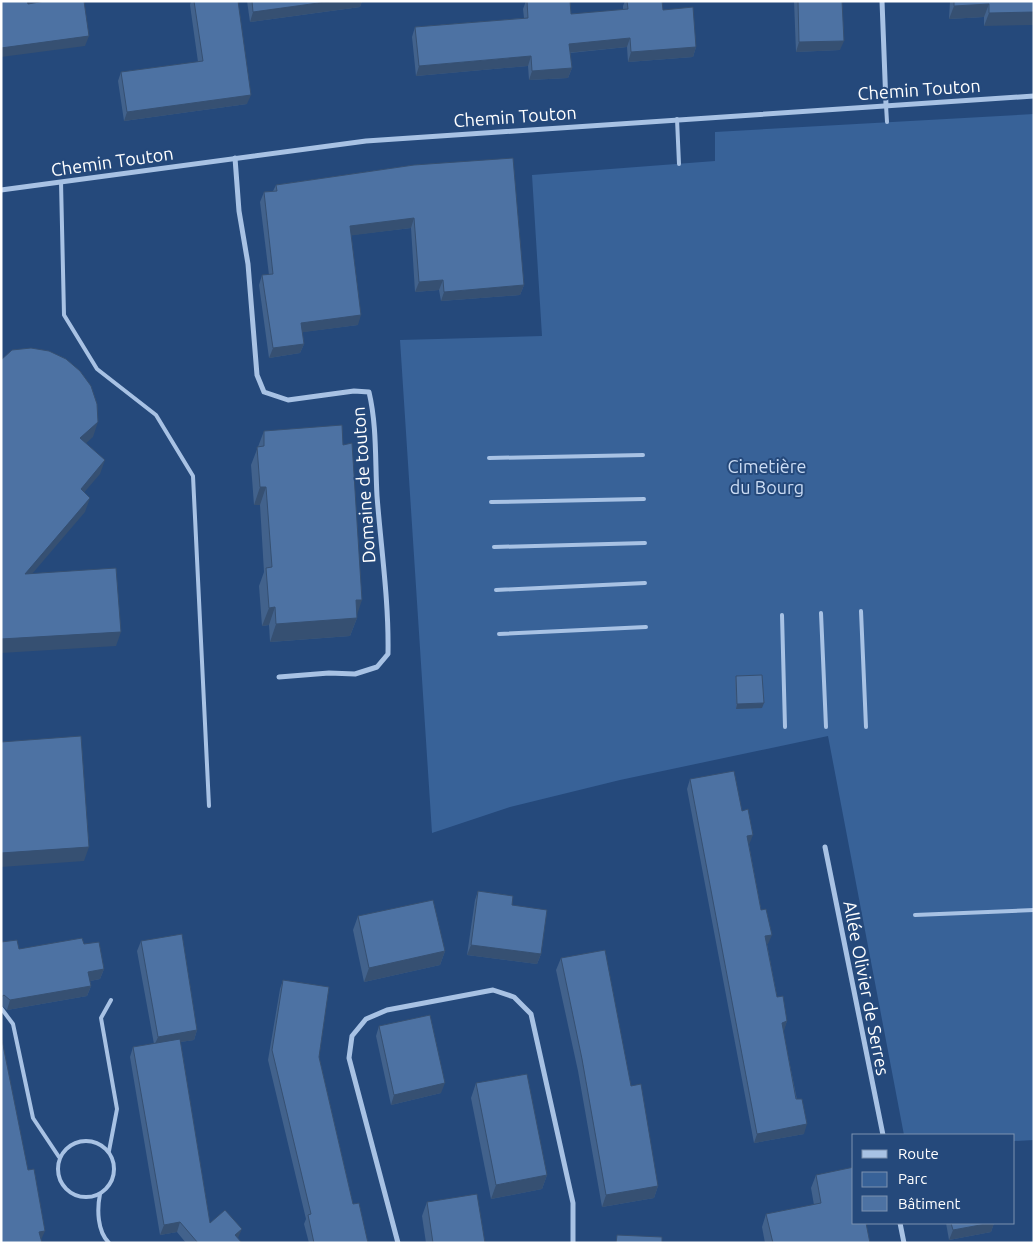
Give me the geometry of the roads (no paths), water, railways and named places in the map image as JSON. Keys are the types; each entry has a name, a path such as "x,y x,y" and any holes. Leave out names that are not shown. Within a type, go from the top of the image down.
{"street":[{"path":"882,1 886,105"},
{"name":"Chemin Touton","path":"1,190 366,141 1034,96"},
{"name":"Domaine de touton","path":"235,158 239,211 248,264 257,374 264,392 288,400 354,391 369,392 374,412 375,465 389,625 388,654 377,667 355,674 329,673 280,677"},
{"name":"Allée Olivier de Serres","path":"825,847 883,1134"},
{"path":"398,1243 349,1058 352,1036 366,1019 386,1010 494,990 514,997 531,1014 573,1203 573,1243"},
{"path":"900,1224 904,1243"}],"lane":[{"path":"886,105 887,122"},
{"path":"677,119 679,164"},
{"path":"61,182 64,315 97,369 156,414 193,476 209,806"},
{"path":"489,458 643,455"},
{"path":"491,502 644,499"},
{"path":"494,547 645,543"},
{"path":"496,590 646,583"},
{"path":"861,611 866,727"},
{"path":"821,613 826,727"},
{"path":"782,615 785,727"},
{"path":"499,634 646,627"},
{"path":"915,915 1034,910"},
{"path":"108,1243 104,1238 97,1209 100,1194 113,1180 115,1170 109,1151 116,1109 101,1018 111,1000"},
{"path":"1,1008 13,1024 33,1118 59,1157"},
{"path":"100,1194 82,1197 66,1190 58,1175 59,1157 65,1149 82,1140 101,1144 109,1151"}],"park label":[{"name":"Cimetière du Bourg","path":"767,476"}]}
